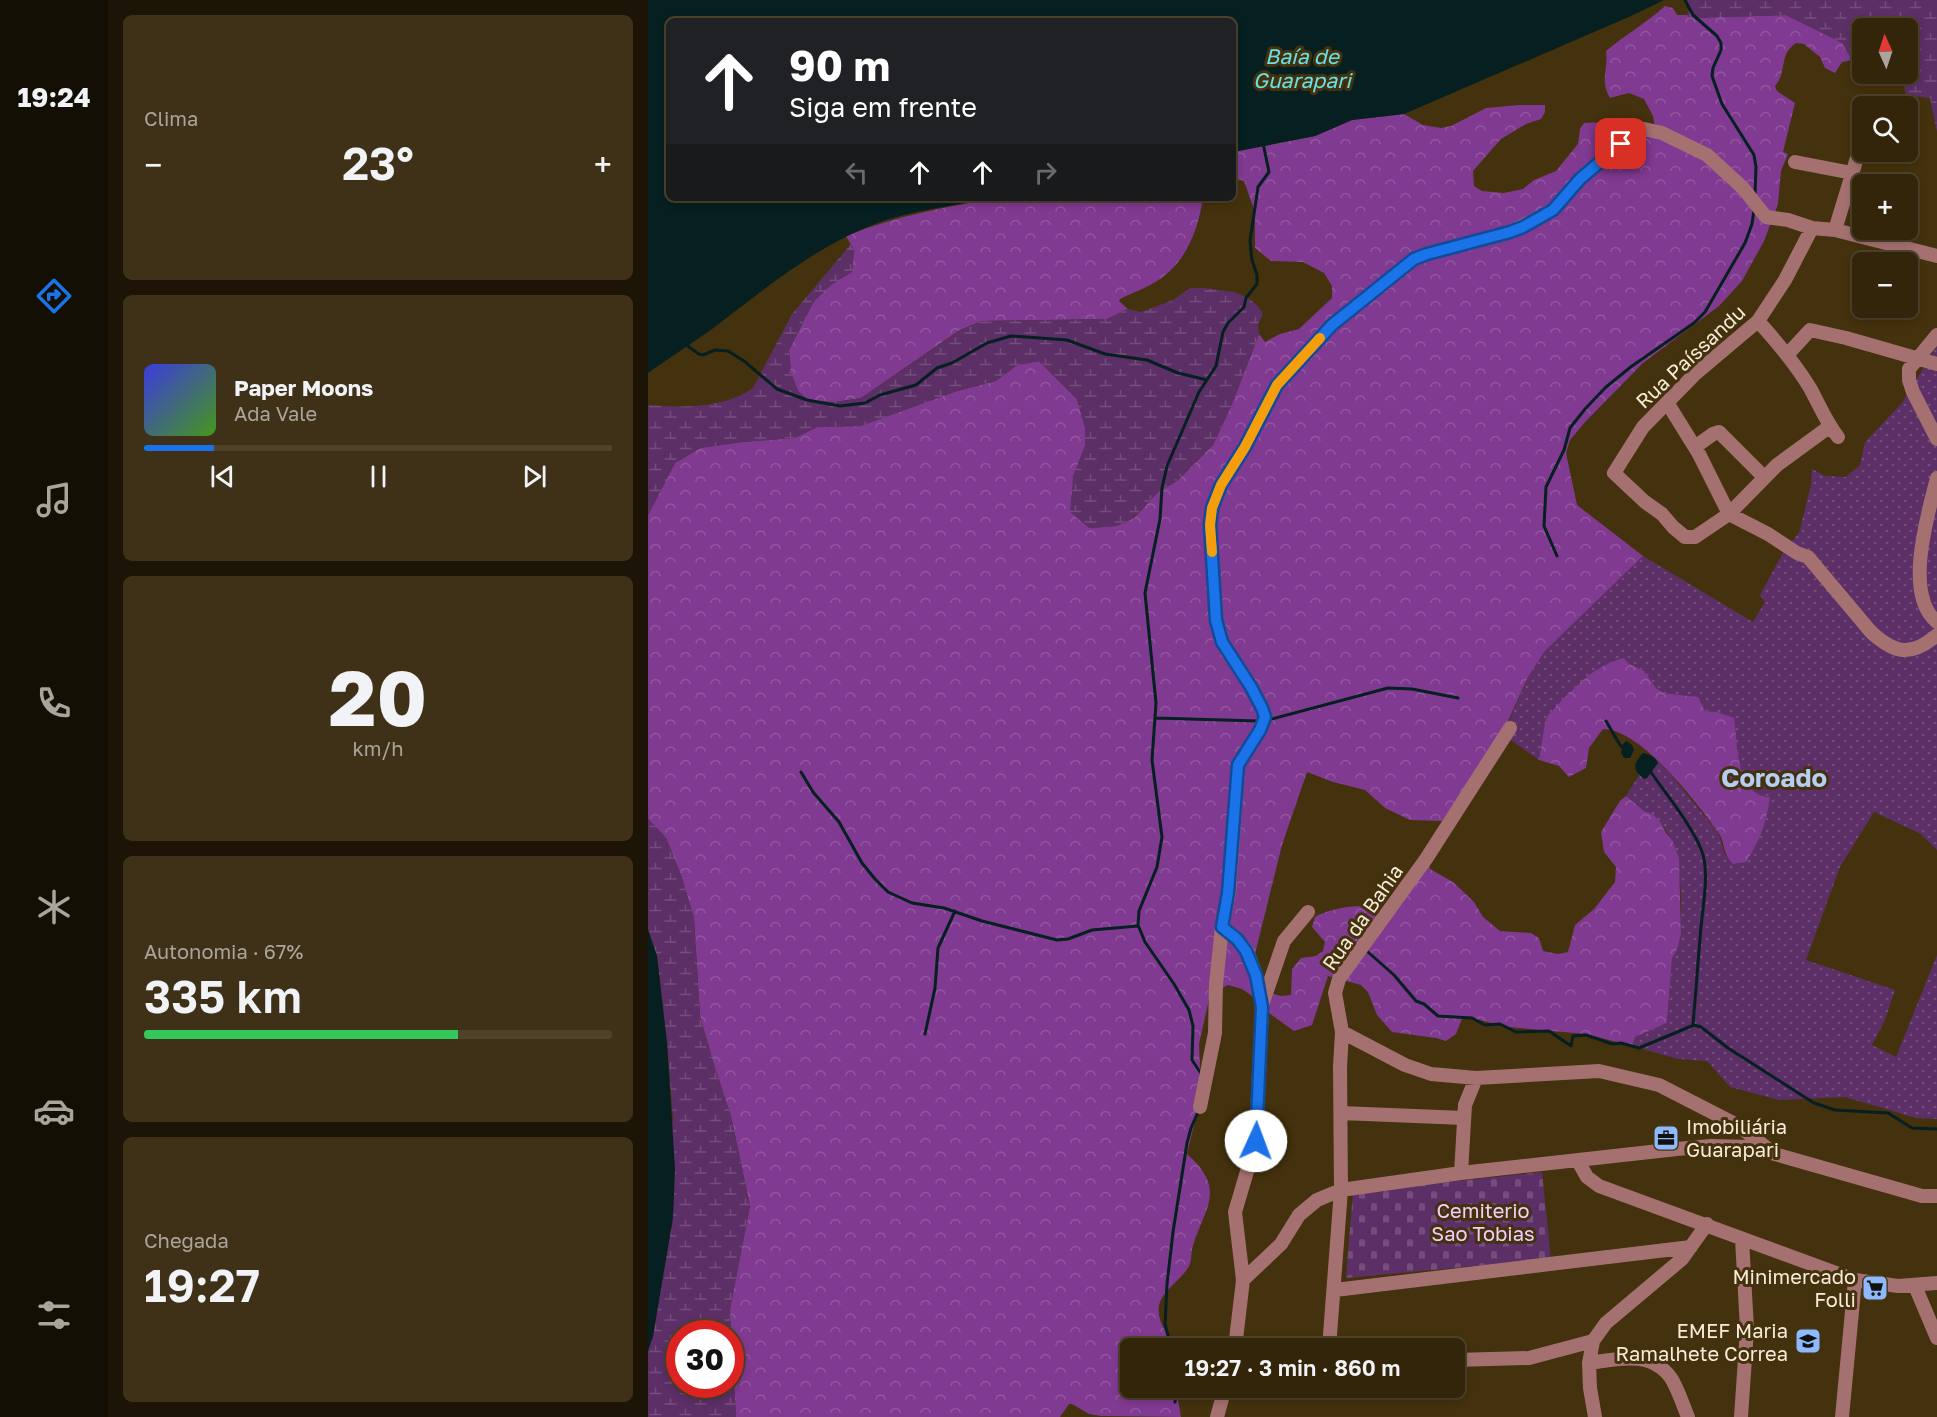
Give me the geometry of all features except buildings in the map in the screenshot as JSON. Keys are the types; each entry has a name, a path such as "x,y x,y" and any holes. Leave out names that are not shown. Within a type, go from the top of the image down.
{"street":[{"path":"1200,1107 1215,1033 1216,984 1228,893 1238,765 1260,730 1265,717 1251,687 1222,642 1216,620 1210,525 1212,508 1221,485 1245,447 1277,385 1332,325 1414,259 1510,232 1553,210 1587,172 1632,135 1644,129 1662,133 1707,155 1743,188 1766,217 1788,220 1812,228 1835,230 1937,256"},
{"path":"1795,162 1852,173"},
{"path":"1835,230 1855,162"},
{"name":"Rua Paíssandu","path":"1729,514 1695,537 1685,537 1614,473 1643,427 1694,375 1758,321 1785,280 1812,228"},
{"path":"1729,514 1764,477 1801,446 1833,432 1810,388 1788,354 1758,321"},
{"path":"1788,354 1810,330 1937,364"},
{"path":"1937,335 1909,369 1912,392 1937,439"},
{"path":"1668,404 1695,447 1729,514 1808,557 1882,642 1899,651 1913,650 1922,647 1937,635"},
{"path":"1695,447 1719,432 1764,477"},
{"path":"1937,478 1921,545 1921,586 1929,616 1937,622"},
{"name":"Rua da Bahia","path":"1330,1338 1341,1190 1342,1032 1335,993 1339,979 1426,860 1510,728"},
{"path":"1262,1007 1284,941 1308,912"},
{"path":"1222,927 1237,939 1246,951 1256,975 1262,1007 1256,1141 1235,1212 1243,1280 1236,1338"},
{"path":"1342,1032 1405,1065 1431,1074 1476,1078 1599,1071 1659,1084 1739,1126 1774,1154"},
{"path":"1461,1173 1465,1105 1476,1078"},
{"path":"1341,1113 1464,1118"},
{"path":"1243,1280 1281,1244 1299,1215 1317,1200 1341,1190 1461,1173 1711,1146 1750,1147 1913,1193 1937,1196"},
{"path":"1578,1161 1587,1177 1599,1186 1855,1280 1915,1286 1937,1283"},
{"path":"1595,1417 1589,1363 1593,1341 1606,1323 1682,1258 1707,1224"},
{"path":"1741,1417 1748,1329 1742,1239"},
{"path":"1335,1290 1692,1247"},
{"path":"1842,1417 1855,1280"},
{"path":"1915,1286 1937,1338"},
{"path":"1465,1360 1529,1358 1593,1341"},
{"path":"1589,1363 1635,1358 1655,1364 1672,1379 1688,1417"},
{"path":"1217,1417 1222,1398"}],"green space":[{"path":"1687,0 1937,0 1937,132 1930,98 1906,95 1903,84 1918,84 1918,18 1852,18 1852,60 1842,43 1786,15 1690,18 1687,15 1690,8"},
{"path":"1665,6 1673,8 1677,15 1687,15 1690,18 1786,15 1843,43 1852,60 1842,62 1835,73 1825,68 1820,57 1804,44 1796,43 1790,48 1775,86 1777,91 1795,103 1783,152 1788,154 1781,171 1778,204 1764,241 1742,281 1719,306 1643,363 1570,440 1566,453 1577,505 1643,556 1545,651 1528,677 1507,723 1442,821 1410,820 1385,808 1365,790 1333,782 1307,772 1282,845 1253,962 1266,992 1281,996 1291,995 1292,969 1301,958 1316,956 1323,951 1325,942 1312,927 1315,917 1335,910 1360,906 1372,909 1382,920 1429,858 1430,869 1453,882 1474,902 1483,917 1500,931 1531,933 1539,938 1543,951 1558,954 1568,952 1575,925 1594,909 1615,882 1616,867 1604,852 1601,832 1620,801 1626,796 1644,811 1654,815 1661,823 1672,840 1679,858 1681,934 1672,958 1667,1023 1635,1037 1632,1046 1586,1034 1508,1027 1463,1016 1456,1034 1446,1041 1392,1032 1377,1015 1368,992 1361,985 1328,976 1312,1025 1294,1031 1269,1013 1258,1000 1242,989 1228,985 1210,995 1199,1044 1200,1069 1195,1121 1187,1154 1207,1178 1210,1189 1209,1200 1192,1249 1190,1264 1160,1302 1160,1320 1168,1338 1120,1338 1120,1398 1178,1398 1181,1417 1101,1416 1089,1414 1069,1404 1060,1417 736,1417 735,1398 744,1398 744,1320 731,1320 730,1309 750,1206 731,1116 700,1016 694,918 681,875 666,838 648,819 648,515 675,463 700,448 795,438 817,427 860,426 957,391 996,381 1017,365 1039,361 1077,399 1085,427 1085,446 1073,477 1089,528 1116,526 1134,518 1158,492 1177,481 1213,445 1232,404 1259,334 1265,342 1280,334 1299,329 1332,298 1332,286 1324,273 1303,262 1271,261 1255,248 1255,212 1244,181 1236,179 1236,151 1315,136 1352,120 1404,114 1423,125 1441,128 1451,126 1486,108 1545,105 1545,112 1541,119 1526,124 1501,139 1473,171 1474,186 1482,191 1504,193 1523,189 1534,180 1556,171 1578,144 1580,129 1584,123 1629,121 1655,127 1653,116 1644,99 1629,93 1610,98 1607,91 1605,85 1606,51"},
{"path":"981,201 1202,201 1194,234 1183,255 1167,274 1157,281 1120,299 1119,301 1128,309 1107,319 982,321 960,330 861,398 835,402 809,401 798,391 791,373 789,350 814,301 831,285 852,271 854,250 846,236 939,209"},
{"path":"851,244 854,250 852,272 831,285 814,301 789,350 791,373 798,391 809,401 835,402 861,398 961,330 982,321 1107,319 1128,309 1141,312 1173,300 1190,288 1234,292 1248,298 1258,306 1263,314 1258,324 1259,334 1232,404 1213,445 1176,481 1158,492 1133,518 1116,526 1089,528 1070,512 1073,477 1085,446 1085,427 1077,399 1039,361 1017,365 996,381 957,391 860,426 817,427 795,438 700,448 675,463 648,515 648,405 689,406 716,403 730,400 753,388 792,314"},
{"path":"1937,346 1937,850 1921,834 1874,812 1840,867 1806,960 1895,990 1885,1020 1872,1045 1896,1057 1937,955 1937,1119 1916,1118 1845,1097 1779,1100 1730,1087 1707,1061 1678,1059 1632,1046 1635,1037 1667,1023 1672,958 1679,934 1681,902 1679,869 1671,840 1657,819 1639,808 1626,796 1646,764 1654,758 1668,771 1719,834 1725,855 1746,862 1762,831 1770,797 1758,794 1750,788 1746,781 1739,762 1735,724 1717,712 1705,711 1690,696 1664,693 1656,688 1644,671 1628,663 1624,658 1580,682 1548,715 1539,760 1503,735 1528,677 1545,651 1643,556 1753,622 1765,602 1760,595 1785,549 1799,533 1811,485 1812,469 1825,476 1846,477 1860,465 1865,442 1902,403"},
{"path":"1624,658 1628,663 1644,671 1656,688 1664,693 1698,697 1705,711 1717,712 1734,718 1740,767 1744,778 1750,788 1770,797 1762,831 1746,862 1733,864 1718,832 1682,786 1650,754 1618,732 1603,729 1589,748 1586,768 1569,777 1559,766 1539,760 1548,715 1592,673"},
{"path":"648,819 666,838 681,875 694,918 700,1016 731,1116 750,1206 730,1309 731,1320 666,1320 666,1398 735,1398 736,1417 648,1417 648,1351 653,1336 665,1258 673,1118 657,956 648,929"},
{"name":"Cemiterio Sao Tobias","path":"1542,1172 1551,1259 1346,1278 1353,1192"}],"water":[{"name":"Baía de Guarapari","path":"648,0 1664,0 1404,114 1352,120 1315,136 1236,151 1236,18 666,18 666,201 978,201 902,215 850,235 808,258 648,373"},
{"path":"1626,741 1632,745 1634,750 1630,758 1624,758 1621,752"},
{"path":"1643,753 1652,756 1658,763 1644,779 1635,766"},
{"path":"648,930 657,956 667,1043 675,1169 673,1218 653,1336 648,1351"}],"waterway":[{"path":"1685,0 1693,15 1717,36 1721,43 1721,50 1712,76 1722,104 1754,155 1755,194"},
{"path":"1202,1075 1192,1060 1193,1026 1189,1010 1145,942 1138,925 1139,911 1157,867 1162,837 1152,760 1156,703 1145,593 1160,519 1162,488 1167,466 1199,392 1216,366 1223,332 1228,323 1244,307 1246,298 1257,284 1250,241 1258,187 1269,172 1263,143"},
{"path":"1557,556 1544,526 1546,487 1564,450 1570,428 1606,387 1694,323 1705,312 1745,243 1754,210"},
{"path":"686,345 703,355 715,350 728,351 744,361 777,389 807,400 840,406 865,403 880,395 916,385 937,368 952,363 987,343 1011,336 1067,340 1105,354 1147,360 1178,373 1207,380"},
{"path":"1268,720 1388,688 1412,689 1458,698"},
{"path":"1155,718 1258,721"},
{"path":"1606,721 1620,745 1625,749"},
{"path":"1650,771 1691,829 1704,857 1705,887 1693,1024"},
{"path":"801,772 813,792 839,822 862,863 875,879 888,892 912,903 944,908 982,921 1057,940 1068,939 1092,930 1138,926"},
{"path":"925,1034 935,988 938,948 955,911"},
{"path":"1368,952 1394,975 1416,1001 1424,1004 1438,1016 1472,1018 1485,1025 1500,1024 1516,1032 1549,1031 1571,1046 1573,1036 1586,1035 1612,1044 1621,1043 1639,1048 1694,1025 1701,1027 1728,1048 1814,1103 1835,1110 1888,1113 1912,1128 1937,1129"},
{"path":"1168,1338 1165,1324 1173,1232 1187,1143 1199,1110"},
{"path":"1175,1402 1176,1398"}],"slow traffic":[{"path":"1212,552 1210,525 1212,508 1221,485 1245,447 1277,385 1320,338"}],"place":[{"name":"Imobiliária Guarapari","path":"1666,1138"},
{"name":"Minimercado Folli","path":"1875,1288"},
{"name":"EMEF Maria Ramalhete Correa","path":"1808,1341"}],"district":[{"name":"Coroado","path":"1774,777"}],"route":[{"path":"1256,1141 1262,1007 1256,975 1246,951 1237,939 1222,927 1228,893 1238,765 1260,730 1265,717 1251,687 1222,642 1216,620 1210,525 1212,508 1221,485 1245,447 1277,385 1332,325 1414,259 1510,232 1553,210 1580,179 1621,144"}]}
